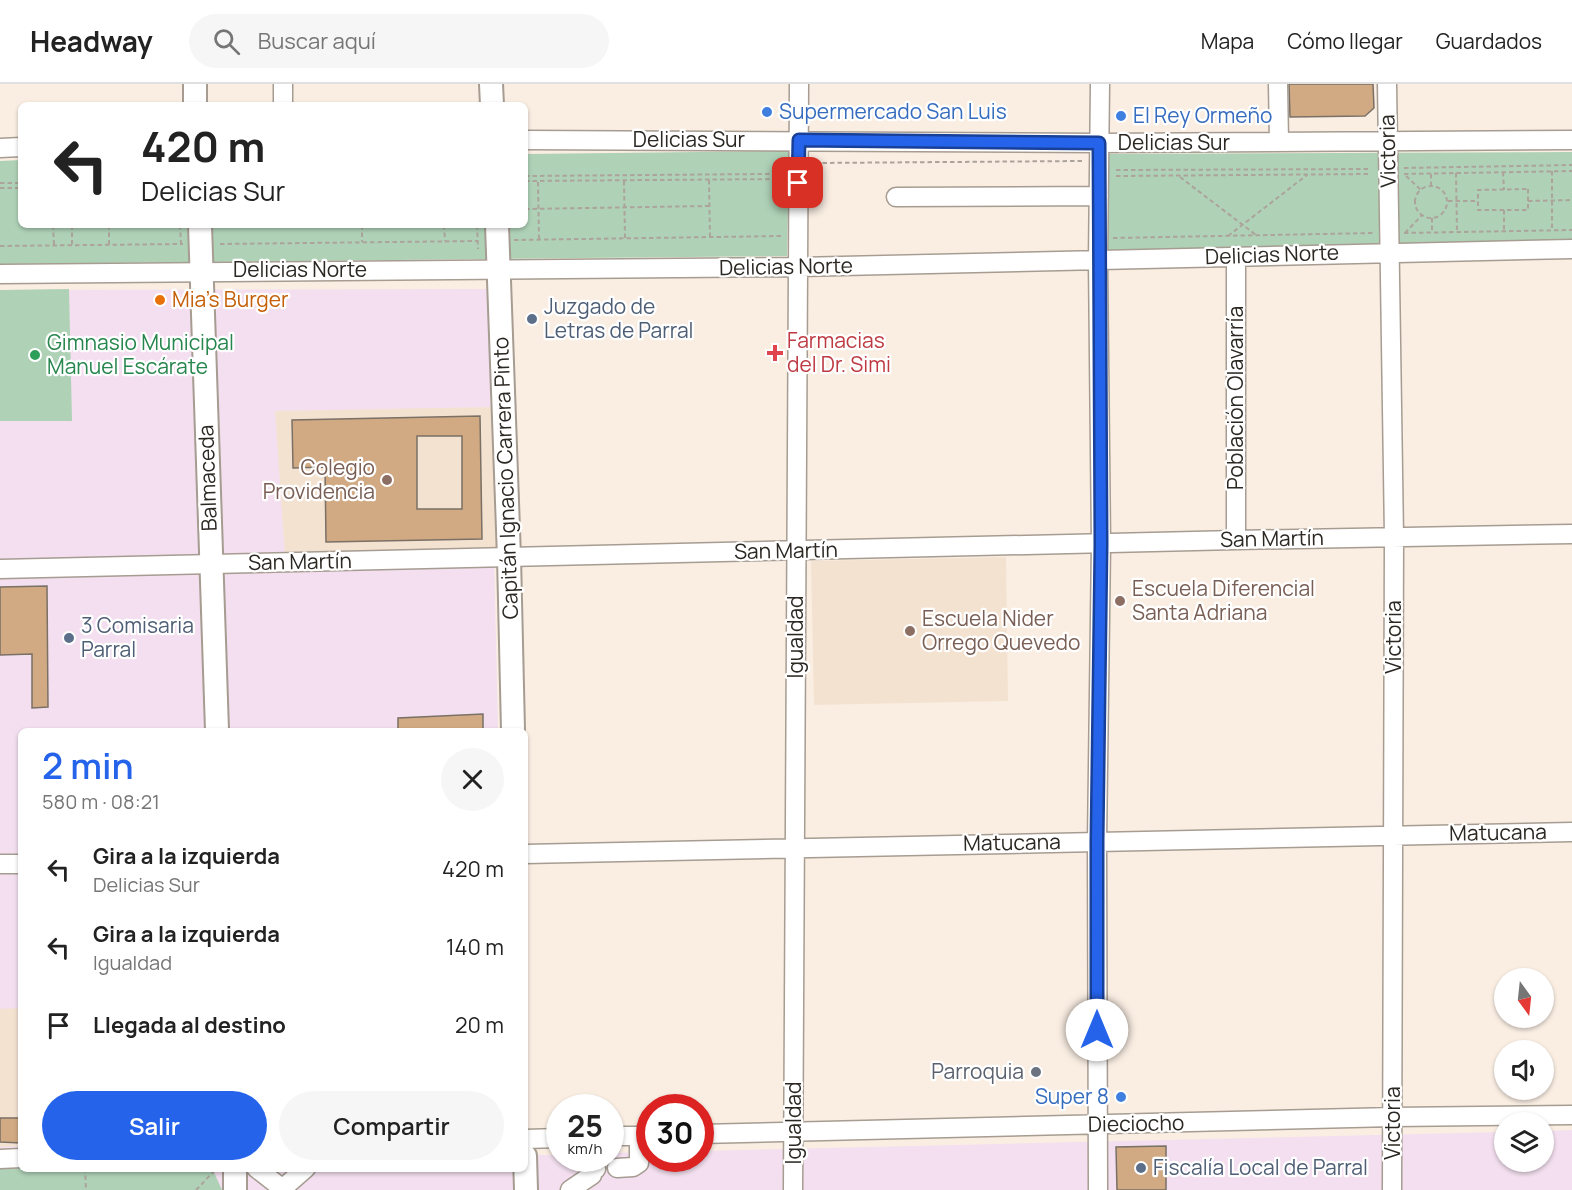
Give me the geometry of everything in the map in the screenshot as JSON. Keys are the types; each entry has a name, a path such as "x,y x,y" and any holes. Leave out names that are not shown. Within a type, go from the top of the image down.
{"main road":[{"path":"195,84 195,102"},
{"path":"491,84 492,102"},
{"name":"Capitán Ignacio Carrera Pinto","path":"503,232 489,269 509,557 513,728"},
{"name":"Balmaceda","path":"200,235 217,728"},
{"path":"234,1172 235,1190"},
{"path":"525,1172 526,1190"}],"street":[{"path":"283,84 283,102"},
{"name":"Igualdad","path":"793,1190 798,267 794,156 799,84"},
{"path":"1098,1190 1097,841 1101,544 1098,261 1102,157 1100,84"},
{"path":"1278,84 1280,142"},
{"name":"Victoria","path":"1387,84 1388,141 1394,172 1398,233 1390,252 1394,537 1392,1190"},
{"name":"Delicias Sur","path":"528,140 794,156 1102,157 1280,142 1572,140"},
{"path":"0,148 18,147"},
{"path":"896,197 1099,196"},
{"name":"Delicias Norte","path":"0,274 798,267 1572,249"},
{"name":"Población Olavarría","path":"1236,256 1236,540"},
{"name":"San Martín","path":"0,569 1572,534"},
{"name":"Matucana","path":"528,854 1572,832"},
{"path":"0,864 18,864"},
{"name":"Dieciocho","path":"714,1134 1393,1117 1572,1115"},
{"path":"528,1139 546,1138"},
{"path":"0,1159 18,1158"},
{"path":"261,1172 282,1189 301,1172"},
{"path":"570,1190 592,1175 592,1172"}],"path":[{"path":"528,176 768,174 794,156 1102,157"},
{"path":"528,182 782,179 794,156"},
{"path":"1027,156 1102,157 1117,171 1431,174 1572,171"},
{"path":"1102,157 1112,176 1307,175 1572,165"},
{"path":"1551,171 1552,231"},
{"path":"1394,172 1421,190"},
{"path":"1503,172 1504,190"},
{"path":"1456,173 1457,232"},
{"path":"1431,174 1431,186"},
{"path":"1228,236 1307,175"},
{"path":"1179,176 1256,236"},
{"path":"624,180 625,238"},
{"path":"709,180 711,237"},
{"path":"538,181 539,239"},
{"path":"0,183 18,183"},
{"path":"1415,202 1421,190 1431,186 1444,192 1448,201"},
{"path":"0,189 18,188"},
{"path":"1528,189 1528,210 1478,210 1478,190 1504,190 1528,189"},
{"path":"1528,201 1572,200"},
{"path":"1448,201 1478,201"},
{"path":"1415,202 1422,215 1432,218 1441,215 1448,201"},
{"path":"1405,202 1415,202"},
{"path":"528,208 710,206"},
{"path":"1504,210 1504,231"},
{"path":"1398,233 1422,215"},
{"path":"1432,218 1432,232"},
{"path":"53,228 54,245"},
{"path":"72,228 72,245"},
{"path":"109,228 109,245"},
{"path":"362,228 362,242"},
{"path":"444,228 445,241"},
{"path":"477,228 478,241 489,269"},
{"path":"1110,238 1572,230"},
{"path":"503,232 539,239 781,236"},
{"path":"0,246 109,245 200,235 362,242 478,241"},
{"path":"85,1172 86,1190"},
{"path":"196,1190 213,1172"}],"shaded area":[{"path":"488,289 498,728 18,728 18,1172 528,1172 528,1155 546,1155 546,1172 624,1172 624,1153 636,1152 636,1172 714,1172 714,1151 1494,1132 1494,1172 1554,1172 1554,1131 1572,1130 1572,1190 0,1190 0,290"},
{"name":"Colegio Providencia","path":"493,407 498,548 285,556 275,411"},
{"name":"Escuela Nider Orrego Quevedo","path":"1006,557 1008,701 814,705 811,561"},
{"path":"18,1008 18,1146 0,1147 0,1009"}],"green space":[{"path":"789,151 787,256 0,264 0,161 18,160 18,228 528,228 528,154"},
{"path":"1572,152 1572,241 1105,250 1106,154"},
{"name":"Gimnasio Municipal Manuel Escárate","path":"69,289 72,421 0,421 0,290"},
{"path":"0,1168 18,1168 18,1172 214,1172 222,1190 0,1190"}],"building":[{"path":"1289,84 1373,84 1374,108 1365,116 1290,117"},
{"path":"480,416 482,539 326,542 325,467 293,468 292,420","holes":["417,436 462,436 462,509 417,509"]},
{"path":"47,586 48,707 32,708 32,654 0,655 0,587"},
{"path":"483,714 483,728 398,728 398,718"},
{"path":"0,1118 18,1118 18,1143 0,1142"},
{"name":"Fiscalía Local de Parral","path":"1166,1146 1166,1190 1117,1190 1116,1147"}],"place":[{"name":"Supermercado San Luis","path":"767,112"},
{"name":"El Rey Ormeño","path":"1121,116"},
{"name":"Mia's Burger","path":"160,300"},
{"name":"Juzgado de Letras de Parral","path":"532,319"},
{"name":"Farmacias del Dr. Simi","path":"775,353"},
{"name":"Gimnasio Municipal Manuel Escárate","path":"35,355"},
{"name":"Colegio Providencia","path":"387,480"},
{"name":"Escuela Diferencial Santa Adriana","path":"1120,601"},
{"name":"Escuela Nider Orrego Quevedo","path":"910,631"},
{"name":"3 Comisaria Parral","path":"69,638"},
{"name":"Parroquia","path":"1036,1072"},
{"name":"Super 8","path":"1121,1097"},
{"name":"Fiscalía Local de Parral","path":"1141,1168"}],"route":[{"path":"798,183 799,140 1099,143 1101,544 1097,1030"}]}
